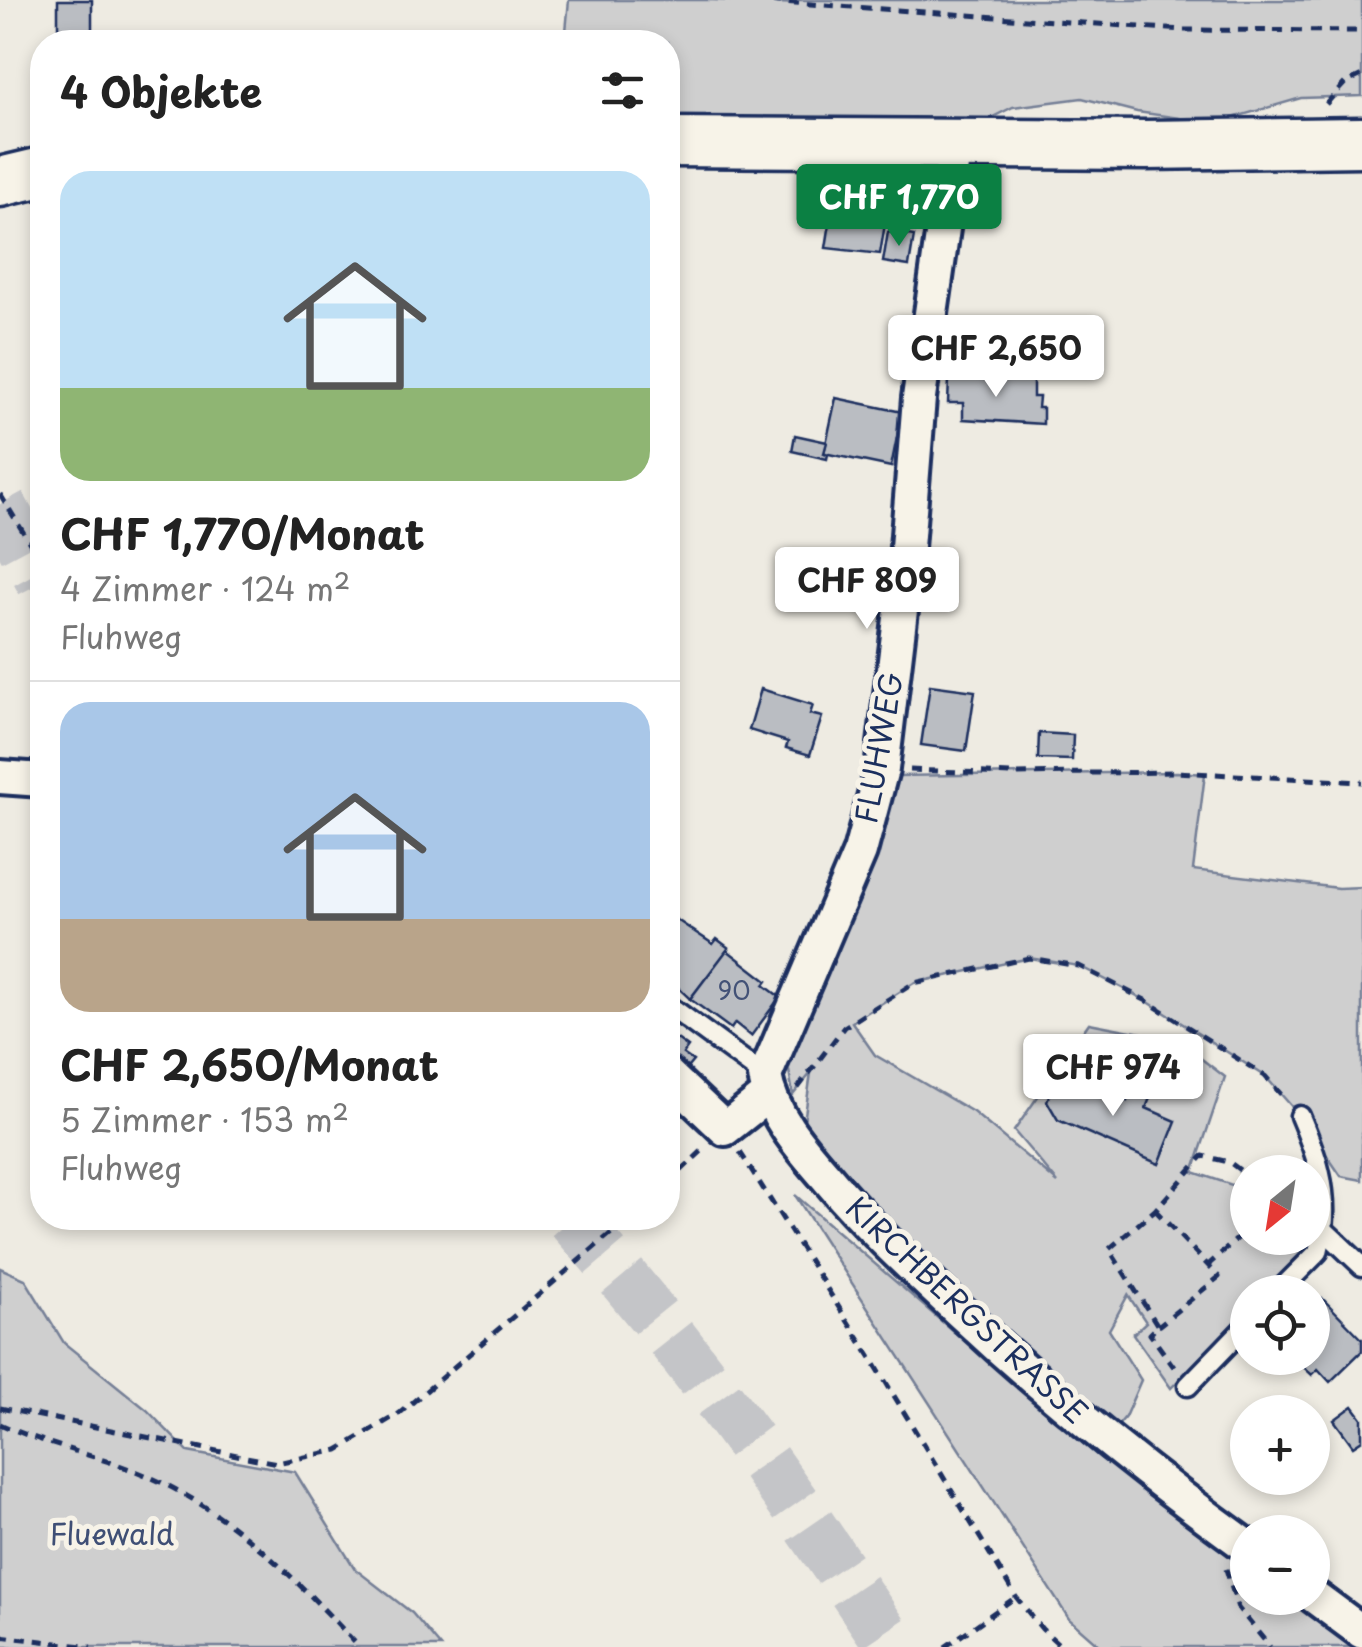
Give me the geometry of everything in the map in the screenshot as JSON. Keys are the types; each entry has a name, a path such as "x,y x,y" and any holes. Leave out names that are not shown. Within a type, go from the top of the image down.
{"main road":[{"path":"680,142 1146,146 1362,142"},
{"path":"0,182 30,175"}],"street":[{"name":"FLUHWEG","path":"770,1095 860,852 882,769 905,574 919,398 955,144"},
{"path":"0,777 30,779"},
{"path":"680,1086 726,1128 770,1095"},
{"name":"KIRCHBERGSTRASSE","path":"770,1095 869,1228 1040,1386 1230,1534"},
{"path":"1330,1608 1362,1632"}],"lane":[{"path":"680,1016 770,1095"},
{"path":"1300,1116 1316,1155"},
{"path":"1330,1236 1362,1266"},
{"path":"1295,1275 1315,1255"},
{"path":"1188,1386 1230,1343"}],"path":[{"path":"753,0 1182,30 1362,31"},
{"path":"0,494 30,543"},
{"path":"882,769 1011,774 1177,772 1362,782"},
{"path":"770,1095 844,1027 914,983 1029,958 1079,966 1145,1000 1265,1076 1300,1116"},
{"path":"680,1172 726,1128 1016,1598 1062,1647"},
{"path":"1158,1326 1110,1249 1155,1210 1204,1156 1230,1163"},
{"path":"1155,1210 1219,1277 1150,1334 1188,1386"},
{"path":"0,1408 277,1462 338,1450 400,1413 615,1230"},
{"path":"1207,1266 1230,1245"},
{"path":"0,1424 140,1474 185,1495 280,1565 359,1647"},
{"path":"946,1647 1016,1598"},
{"path":"1244,1615 1270,1647"},
{"path":"0,1636 91,1647"}],"green space":[{"path":"569,0 799,4 753,0 1362,0 1362,96 1301,98 1215,123 1137,112 1082,98 1013,107 987,120 979,129 680,130 680,30 566,30"},
{"path":"1205,774 1193,870 1338,888 1362,887 1362,1180 1341,1176 1330,1155 1265,1076 1145,1000 1079,966 1029,958 914,983 852,1022 875,1055 973,1112 1058,1183 1014,1131 1089,1023 1177,1040 1225,1077 1193,1172 1230,1184 1230,1255 1299,1255 1280,1275 1230,1275 1230,1327 1171,1388 1133,1334 1146,1322 1128,1295 1109,1330 1141,1380 1116,1428 1046,1374 878,1213 804,1122 811,1073 793,1095 787,1058 895,776"},
{"path":"795,1195 1099,1457 1230,1553 1230,1615 1317,1615 1362,1647 1101,1647 1069,1619"},
{"name":"Fluewald","path":"0,1268 25,1279 64,1343 147,1410 188,1452 295,1472 355,1569 412,1613 441,1647 0,1647"}],"building":[{"path":"58,0 92,0 92,30 58,30"},
{"path":"833,204 887,212 880,254 826,248"},
{"path":"888,232 914,236 909,266 883,262"},
{"path":"965,376 1033,380 1033,397 1039,397 1043,424 963,419 963,403 948,403 949,379"},
{"path":"836,398 902,412 891,467 824,453"},
{"path":"795,435 827,442 827,459 792,451"},
{"path":"930,685 975,691 966,751 921,745"},
{"path":"761,689 813,705 810,714 822,717 810,755 786,748 788,742 749,730"},
{"path":"1039,733 1073,735 1072,760 1038,759"},
{"path":"680,922 713,944 717,939 729,948 690,999 680,989"},
{"path":"727,950 767,981 764,985 780,997 751,1036 735,1023 731,1029 690,999"},
{"path":"680,1041 688,1047 683,1054 693,1061 683,1073"},
{"path":"1066,1081 1090,1090 1092,1086 1127,1101 1131,1090 1150,1098 1146,1108 1176,1121 1159,1164 1058,1120 1047,1101 1052,1087"},
{"path":"1330,1306 1362,1339 1362,1351 1330,1382 1324,1375 1330,1375"},
{"path":"1353,1406 1362,1418 1362,1440 1353,1446 1334,1420"}],"tunnel":[{"path":"0,504 30,560"},
{"path":"581,1230 739,1427 892,1647"}]}
